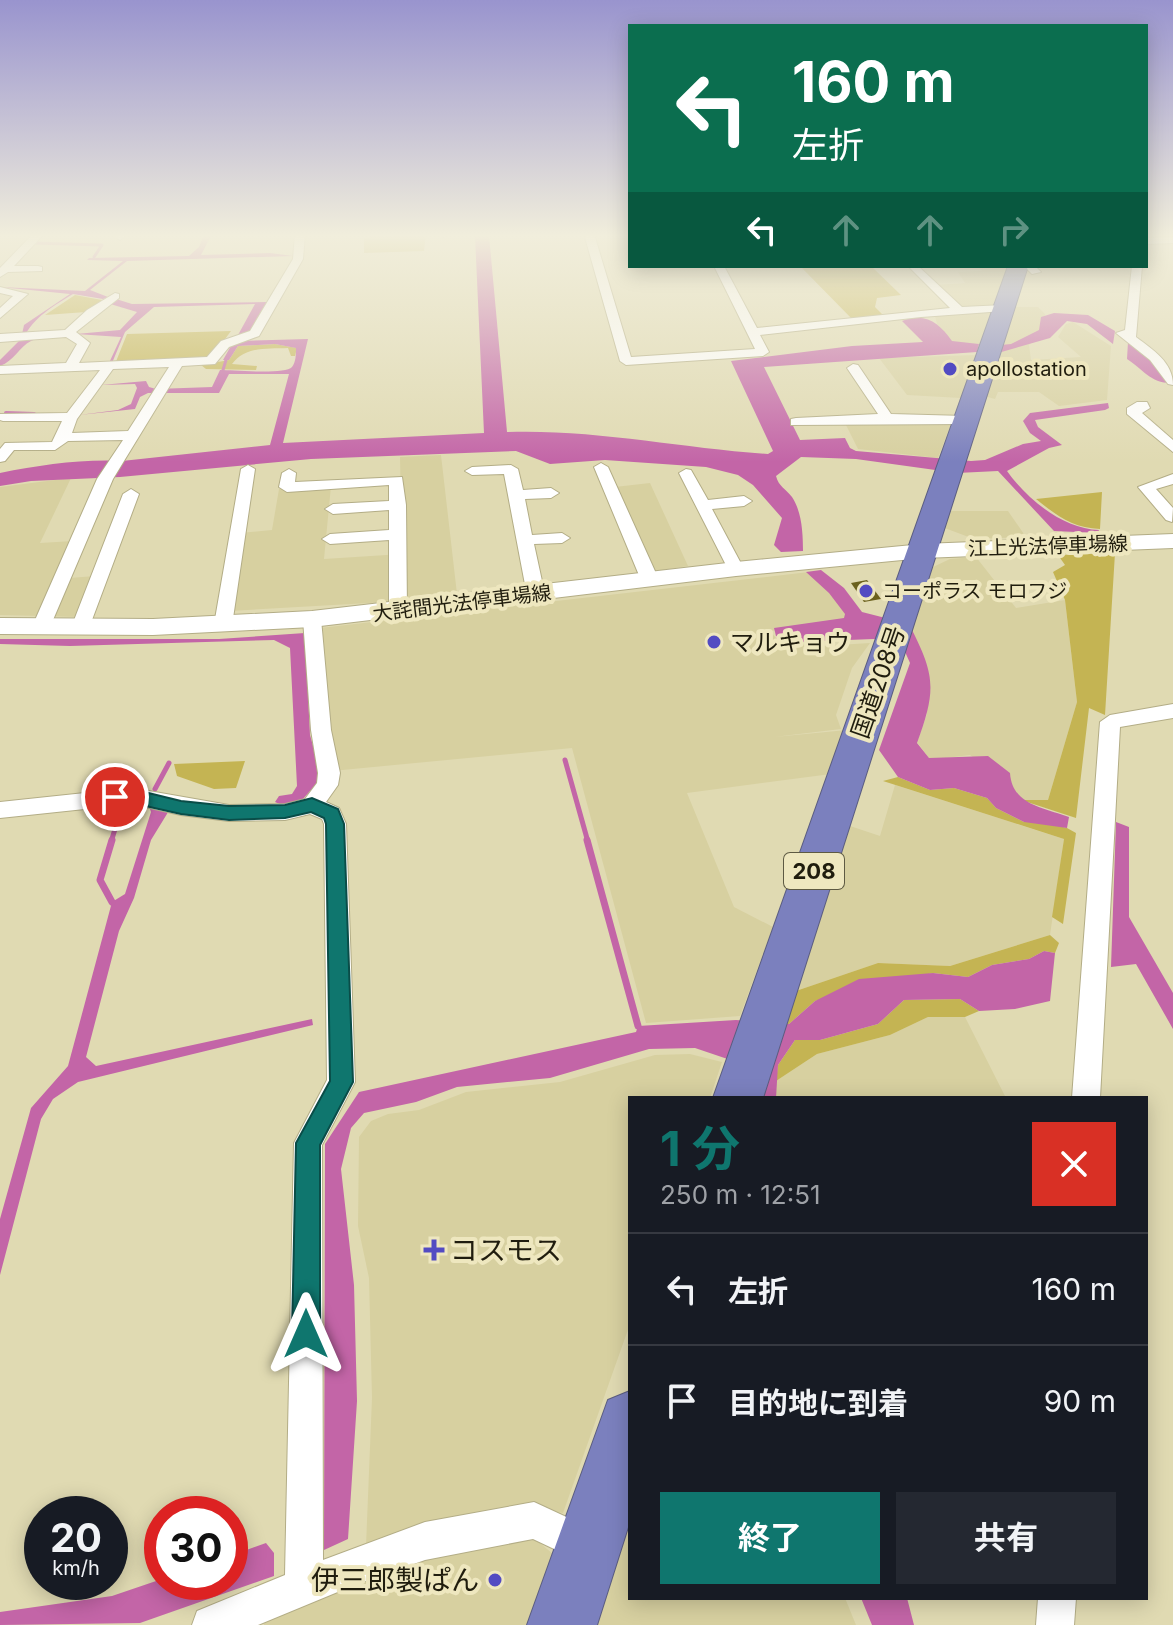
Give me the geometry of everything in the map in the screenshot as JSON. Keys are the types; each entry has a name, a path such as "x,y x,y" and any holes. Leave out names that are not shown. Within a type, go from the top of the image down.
{"highway":[{"name":"国道208号","path":"752,1094 895,631 1003,310"},
{"path":"562,1625 628,1428"}],"main road":[{"name":"江上光法停車場線","path":"923,551 1172,529"},
{"name":"大詫間光法停車場線","path":"0,626 223,625 312,619 736,569 923,551"}],"street":[{"path":"0,338 68,333 94,310"},
{"path":"0,370 40,363 70,367 211,361 225,344 255,333 268,310"},
{"path":"611,310 626,361 763,352 741,310"},
{"path":"752,332 984,310"},
{"path":"1130,310 1126,335 1162,364 1173,381"},
{"path":"68,333 84,343 70,367"},
{"path":"41,627 112,468 177,364"},
{"path":"0,458 10,446 55,446 64,437 71,417 80,409 109,366"},
{"path":"851,371 887,418"},
{"path":"1142,405 1143,408 1132,411 1173,448"},
{"path":"3,417 71,417"},
{"path":"796,422 887,418 965,420"},
{"path":"64,437 132,435"},
{"path":"601,467 650,580"},
{"path":"223,625 248,469"},
{"path":"472,471 511,469 536,595"},
{"path":"289,473 287,487 397,480 398,611"},
{"path":"686,473 736,569"},
{"path":"1172,529 1146,487 1173,479"},
{"path":"516,495 551,493"},
{"path":"80,628 131,494"},
{"path":"703,505 744,501"},
{"path":"333,509 398,505"},
{"path":"330,539 398,534"},
{"path":"525,540 562,538"},
{"path":"0,810 132,796 229,813 285,812 312,805 327,785 329,773 321,730 312,619"},
{"path":"1086,1096 1110,722 1173,711"},
{"path":"304,1587 308,1143 341,1082 335,824 331,814 312,805"},
{"path":"211,1625 425,1541 534,1520 589,1546"},
{"path":"1055,1625 1057,1600"}],"shaded area":[{"path":"48,310 38,318 24,338 65,337 31,341 0,366 0,360 21,339 24,325"},
{"path":"53,310 89,310 86,312 45,315"},
{"path":"130,310 151,310 125,332 112,363 109,363 121,337 76,334 120,330 137,312"},
{"path":"252,310 262,310 249,333 241,337 238,335"},
{"path":"478,310 496,310 507,432 572,433 768,454 773,451 731,361 852,346 923,342 902,321 918,318 937,324 952,341 979,344 977,352 764,367 800,440 845,438 850,448 856,451 985,460 1023,444 1041,441 1030,433 1023,421 1030,413 1108,403 1109,408 1035,420 1038,427 1062,445 1049,448 1007,471 1047,511 1072,524 1099,530 1098,533 1054,531 998,471 957,473 856,459 801,457 776,476 795,503 803,538 803,551 781,552 774,545 782,518 753,485 738,475 706,467 605,460 550,464 516,451 311,459 0,486 0,473 31,467 270,445 289,374 229,374 219,393 148,393 140,397 135,409 79,415 118,410 131,404 137,388 135,384 101,385 146,381 149,387 156,389 212,387 220,370 280,371 292,367 296,358 296,348 275,344 238,346 229,360 223,360 232,344 238,341 308,339 283,443 484,433"},
{"path":"843,310 878,310 884,316 853,320"},
{"path":"960,310 994,310 980,347 950,343 937,324 935,316 963,313"},
{"path":"1011,310 1041,310 1045,314 1042,333 1029,345 1031,360 1081,357 1058,337 1066,324 1073,322 1111,346 1107,400 1059,406 1039,392 998,392 995,399 984,396"},
{"path":"1054,313 1088,315 1115,331 1113,344 1087,324 1067,321 1050,338 998,353 1001,345 1011,344 1039,330 1041,317"},
{"path":"231,331 211,358 115,364 127,334"},
{"path":"1128,342 1147,355 1171,383 1152,378 1127,359"},
{"path":"275,344 297,348 295,356 291,356 288,348 257,350 244,354 232,364 257,366 256,370 206,369 201,365 229,360 238,346"},
{"path":"977,355 961,398 907,395 879,358"},
{"path":"952,421 938,458 858,449 845,423"},
{"path":"441,455 457,594 404,601 230,611 240,533 272,530 279,489 331,486 324,559 402,554 400,457"},
{"path":"71,478 40,543 73,541 57,579 95,576 79,617 0,615 0,487"},
{"path":"650,483 688,566 643,573 606,488"},
{"path":"1102,492 1100,529 1066,520 1036,499"},
{"path":"947,511 1008,511 1026,537 974,539 942,527"},
{"path":"1115,553 1105,715 1089,708 1076,818 1021,800 1048,800 1077,702 1065,600 1053,572 1065,565 1058,555"},
{"path":"976,557 1016,608 1065,600 1077,702 1048,800 1021,800 1011,785 970,755 929,758 917,742 927,714 909,624 931,568 950,559"},
{"path":"821,570 844,588 862,612 909,624 924,656 930,682 928,708 917,743 929,758 988,756 1010,773 1012,784 1023,799 1069,817 1067,828 1024,822 996,808 987,798 954,788 930,790 898,777 879,750 910,663 902,645 874,639 796,642 776,636 774,628 844,618 845,614 829,593 806,572"},
{"path":"809,572 859,620 770,631 776,638 790,643 822,646 870,643 852,668 836,715 841,729 774,737 847,730 831,774 687,793 734,907 773,927 740,1016 646,1023 572,748 332,771 320,628"},
{"path":"305,633 310,735 319,767 317,783 303,799 284,806 275,802 279,796 292,794 297,786 290,648 274,640 70,646 0,644 0,639 219,639"},
{"path":"245,761 236,788 214,789 177,776 174,764"},
{"path":"898,777 930,790 954,788 987,798 996,808 1024,822 1043,822 1076,833 1063,924 1052,917 1064,839 883,781"},
{"path":"895,785 1064,839 1050,935 950,966 878,963 790,993 844,824 880,836"},
{"path":"148,803 170,809 151,840 134,898 119,931 86,1057 96,1066 312,1019 313,1025 78,1082 53,1099 41,1119 0,1275 0,1219 31,1108 68,1066 112,902 125,894 151,812"},
{"path":"1116,822 1129,827 1129,917 1173,993 1173,1029 1136,964 1111,967"},
{"path":"1050,935 1059,943 1055,953 1044,951 1029,959 992,965 968,977 933,973 815,1001 789,1024 780,1025 790,993 878,963 950,966"},
{"path":"1044,951 1055,953 1050,1001 1015,1009 979,1011 960,999 904,1000 878,1024 820,1040 795,1040 778,1065 776,1096 762,1096 760,1070 695,1048 649,1049 550,1078 457,1087 416,1102 364,1113 351,1128 341,1169 354,1285 357,1401 348,1539 324,1550 325,1144 359,1092 636,1032 638,1026 736,1020 789,1024 815,1001 859,979 933,973 968,977 992,965 1029,959"},
{"path":"960,999 979,1011 965,1017 928,1017 890,1035 817,1054 776,1081 778,1065 795,1040 820,1040 878,1024 904,1000"},
{"path":"928,1017 965,1017 1005,1096 776,1096 776,1081 817,1054 890,1035"},
{"path":"690,1054 722,1062 711,1096 628,1096 628,1330 563,1513 538,1508 400,1531 366,1546 372,1398 369,1278 358,1226 359,1137 371,1121 388,1114 419,1110 466,1092 560,1082 655,1055"},
{"path":"628,1480 628,1600 846,1600 856,1625 581,1625"},
{"path":"529,1534 553,1554 528,1625 264,1625 264,1618 392,1562"},
{"path":"266,1543 274,1553 274,1576 248,1585 248,1550"},
{"path":"144,1585 144,1600 206,1600 140,1623 0,1625 0,1612 84,1600 128,1600 128,1591"},
{"path":"862,1600 908,1600 914,1625 872,1625"}],"building":[{"name":"コーポラス モロフジ","path":"867,580 881,599 864,602 851,583"}],"waterway":[{"path":"223,370 226,360"},
{"path":"6,413 34,414"},
{"path":"565,760 588,842"},
{"path":"155,789 169,763"},
{"path":"111,842 120,813"},
{"path":"112,840 100,880 112,902"},
{"path":"587,840 638,1026"}],"place":[{"name":"apollostation","path":"950,369"},
{"name":"コーポラス モロフジ","path":"866,591"},
{"name":"マルキョウ","path":"714,642"},
{"name":"コスモス","path":"434,1250"},
{"name":"伊三郎製ぱん","path":"495,1580"}],"route":[{"path":"115,797 132,796 229,813 285,812 312,805 331,814 335,824 341,1082 308,1143 306,1334"}]}
